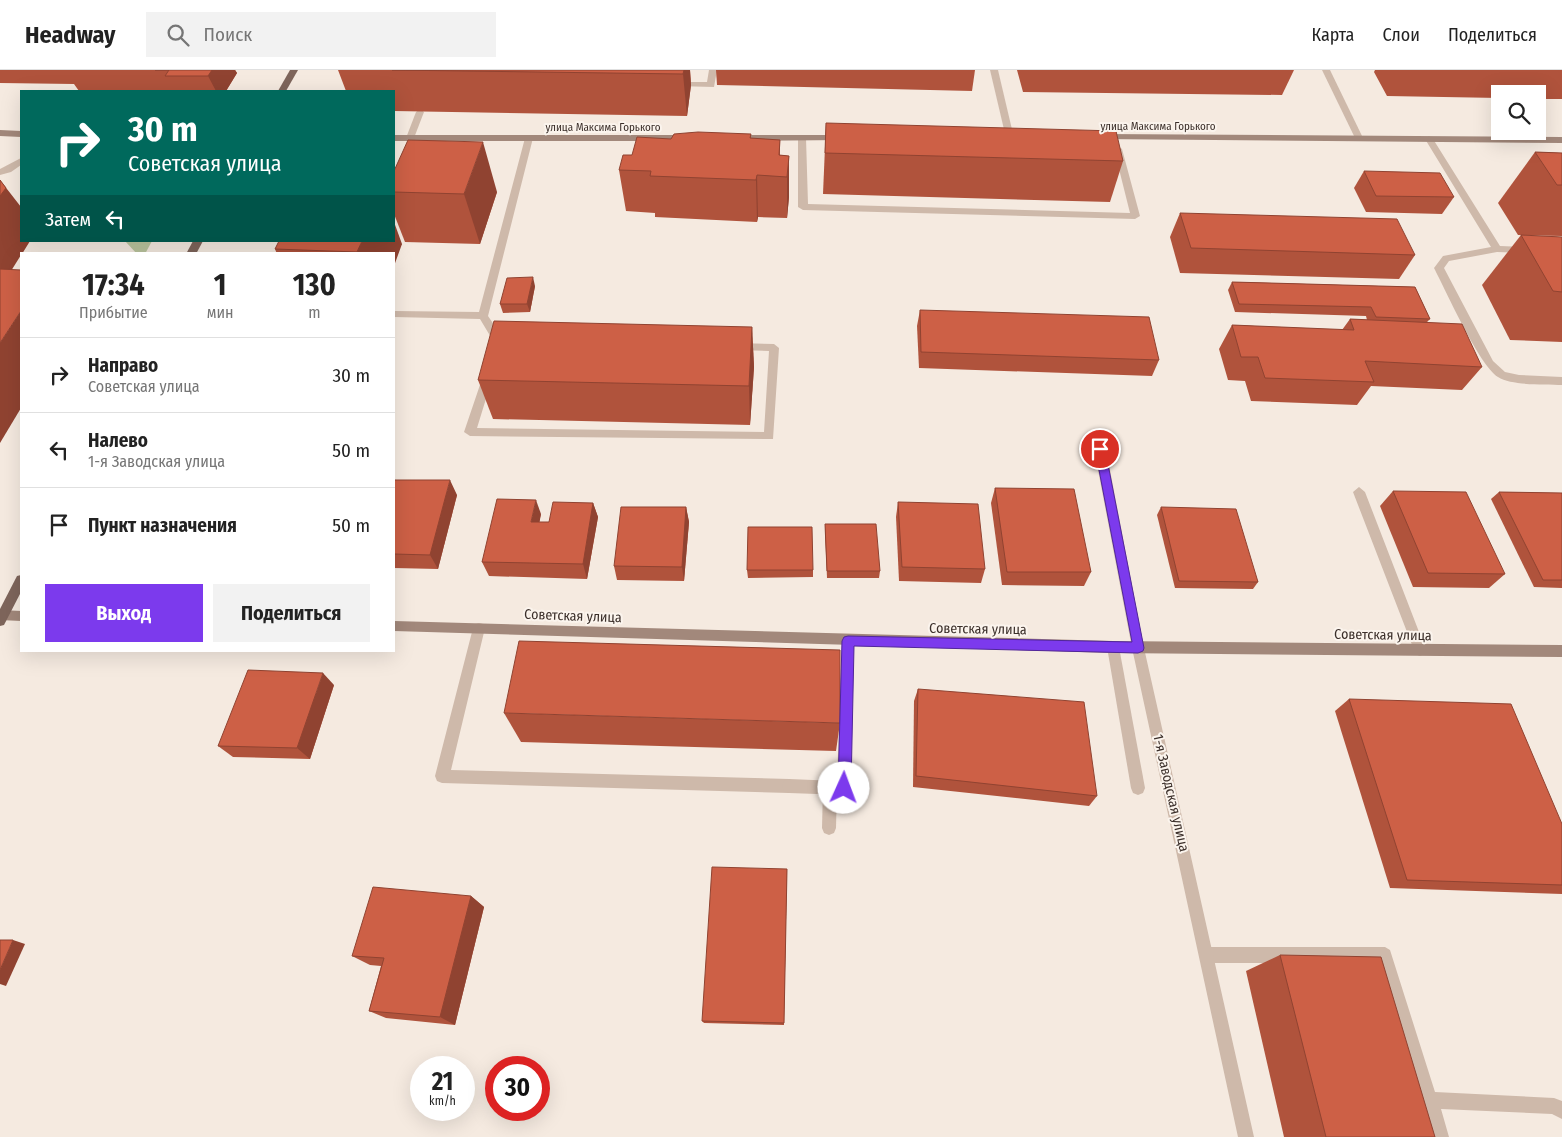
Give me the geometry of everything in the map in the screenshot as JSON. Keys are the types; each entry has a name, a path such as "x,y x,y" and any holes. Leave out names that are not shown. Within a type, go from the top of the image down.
{"main road":[{"path":"283,90 294,70"},
{"path":"1,617 20,582"}],"street":[{"path":"662,84 711,84 713,70"},
{"path":"994,70 1014,138 1000,138"},
{"path":"1326,70 1359,138"},
{"path":"410,138 420,112"},
{"path":"0,133 20,134"},
{"name":"улица Максима Горького","path":"1096,137 1562,140"},
{"path":"802,138 803,207 1135,216 1115,137"},
{"name":"улица Максима Горького","path":"395,138 696,138"},
{"path":"501,345 483,316 529,138"},
{"path":"725,138 851,138"},
{"path":"1429,139 1498,249"},
{"path":"0,172 8,170 20,162"},
{"path":"1534,250 1498,249 1446,258 1439,268 1489,363 1502,375 1519,379 1562,380"},
{"path":"395,314 483,316"},
{"path":"490,368 470,432 768,436 774,348 725,347"},
{"name":"1-я Заводская улица","path":"1100,449 1138,648 1246,1137"},
{"path":"1359,492 1420,650"},
{"path":"1,617 20,616"},
{"name":"Советская улица","path":"395,626 848,641 1138,648 1562,651"},
{"path":"479,628 442,776 844,788 848,641"},
{"path":"1113,647 1138,788"},
{"path":"829,828 830,788"},
{"path":"1207,955 1385,956 1441,1137"},
{"path":"1429,1100 1554,1106 1562,1111"}],"green space":[{"path":"126,242 151,242 146,252 135,252"}],"building":[{"path":"169,70 212,70 208,76 165,76"},
{"path":"392,70 684,70 683,74"},
{"path":"826,123 1116,131 1123,161 825,153"},
{"path":"698,132 751,134 750,138 780,140 779,155 789,156 787,177 757,175 756,180 650,176 651,171 619,170 623,155 632,155 637,137 671,139 674,134"},
{"path":"408,140 483,142 464,194 395,192 395,169"},
{"path":"1535,152 1562,153 1562,185 1557,185"},
{"path":"1364,171 1440,173 1454,197 1376,196"},
{"path":"0,180 6,188 0,196"},
{"path":"1180,213 1397,219 1415,255 1191,248"},
{"path":"1521,235 1562,237 1562,292 1553,291"},
{"path":"278,242 362,242 357,252 275,249"},
{"path":"0,269 20,270 20,313 0,343"},
{"path":"533,277 527,304 500,304 507,278"},
{"path":"1232,282 1415,287 1430,319 1376,317 1371,307 1239,304"},
{"path":"920,310 1149,317 1159,360 921,352"},
{"path":"1350,319 1462,324 1482,367 1365,361 1374,382 1265,378 1258,357 1241,357 1232,325 1354,330"},
{"path":"494,321 752,327 749,386 478,380"},
{"path":"395,480 450,480 430,555 395,554"},
{"path":"995,488 1074,489 1091,572 1007,572"},
{"path":"1393,491 1466,492 1505,574 1428,573"},
{"path":"1499,492 1562,493 1562,580 1543,580"},
{"path":"497,499 536,500 531,522 549,522 553,502 593,503 583,564 482,562"},
{"path":"898,502 978,504 985,569 902,567"},
{"path":"621,507 686,507 682,567 614,566"},
{"path":"1161,507 1236,509 1258,582 1179,581"},
{"path":"825,524 876,524 880,571 827,571"},
{"path":"748,527 812,527 813,570 747,570"},
{"path":"519,641 840,650 840,723 504,713"},
{"path":"248,670 323,673 297,748 218,746"},
{"path":"918,689 1084,702 1097,796 916,776"},
{"path":"1349,699 1511,704 1562,824 1562,885 1407,880"},
{"path":"712,867 787,869 784,1023 702,1021"},
{"path":"373,887 471,896 440,1017 369,1011 384,958 352,956"},
{"path":"0,940 13,940 0,970"},
{"path":"1280,955 1381,957 1435,1137 1326,1137"}],"route":[{"path":"844,788 848,641 1138,648 1100,449"}]}
